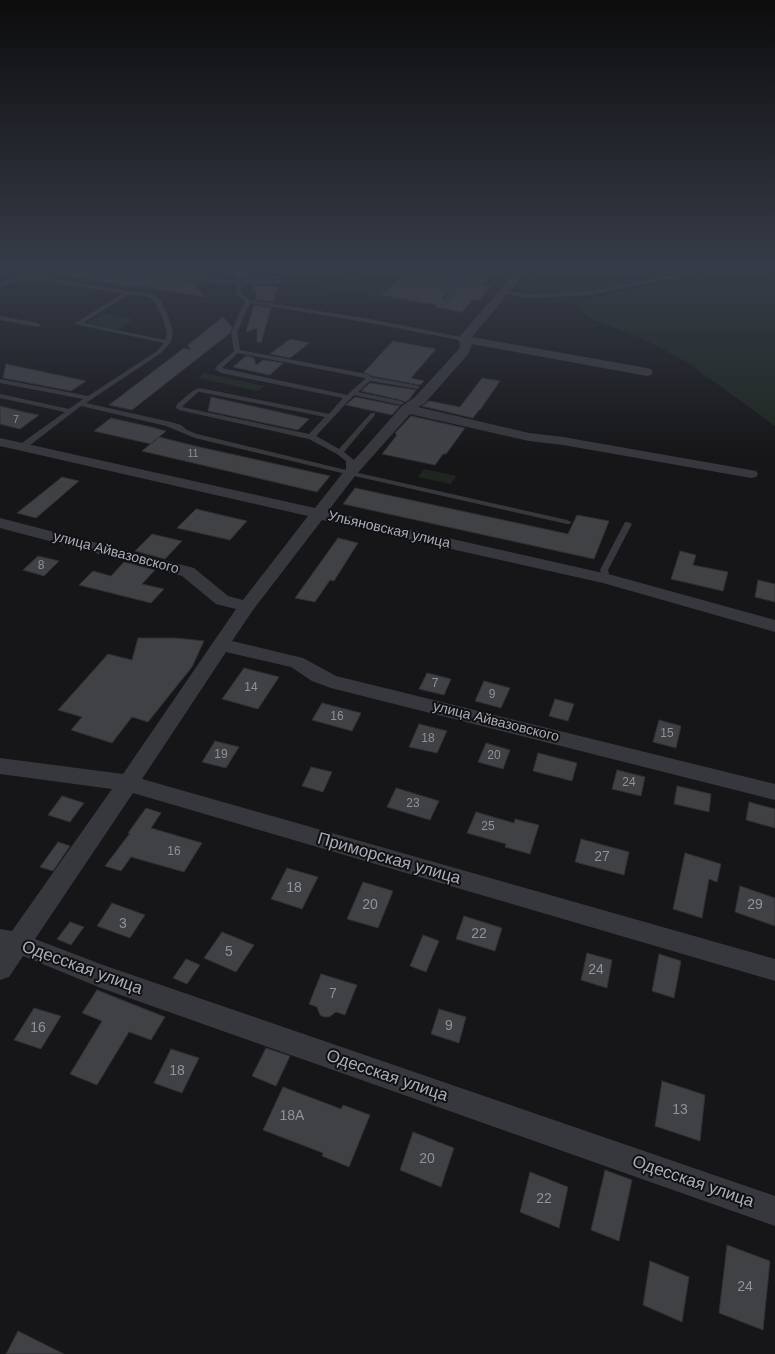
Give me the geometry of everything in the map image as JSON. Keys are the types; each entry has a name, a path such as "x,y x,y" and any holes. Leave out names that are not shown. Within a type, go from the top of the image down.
{"street":[{"path":"464,339 472,330"},
{"path":"464,339 647,372"},
{"path":"0,969 9,942 128,783 247,606 318,513 404,406 420,400 465,350 466,344 464,339"},
{"path":"404,406 529,436 751,474"},
{"name":"Ульяновская улица","path":"0,442 606,579 775,626"},
{"name":"улица Айвазовского","path":"0,523 188,572 222,600 247,606"},
{"name":"улица Айвазовского","path":"222,645 296,662 305,666 319,676 332,681 775,792"},
{"name":"Приморская улица","path":"0,766 128,783 775,970"},
{"name":"Одесская улица","path":"9,942 101,976 775,1211"}],"lane":[{"path":"108,330 168,342"},
{"path":"22,447 88,398 159,352 168,342 169,330"},
{"path":"235,330 237,351"},
{"path":"419,330 464,339"},
{"path":"237,351 363,374 367,376 368,379 417,387"},
{"path":"237,351 218,369 221,371 404,406"},
{"path":"311,437 329,416 368,379"},
{"path":"0,381 88,398"},
{"path":"329,416 200,390 196,391 179,405 179,408 184,410 311,437 340,452 350,460 350,474"},
{"path":"0,396 71,410"},
{"path":"80,404 100,410 168,424 178,427 184,432 195,436 350,474 567,522"},
{"path":"340,452 341,448 373,414"},
{"path":"606,579 604,570 628,524"}],"shaded area":[{"path":"621,330 775,330 775,426 687,362 644,339"},
{"path":"204,373 264,386 258,391 198,378"},
{"path":"424,469 456,476 451,484 418,477"}],"building":[{"path":"207,330 231,330 230,333 132,410 109,405 184,348 191,350 188,345"},
{"path":"257,330 265,330 261,343 257,342"},
{"path":"290,339 309,343 290,358 270,354"},
{"path":"393,341 436,349 411,378 424,381 420,385 372,376 364,372"},
{"path":"246,356 254,358 256,365 263,360 283,363 270,375 233,367"},
{"path":"6,364 86,381 71,391 3,378"},
{"path":"482,378 500,381 473,418 422,406 429,401 460,407"},
{"path":"370,383 416,390 411,398 405,402 361,391"},
{"path":"211,397 309,419 298,430 208,411"},
{"path":"355,397 400,406 392,415 346,405"},
{"path":"0,406 39,415 20,429 0,424"},
{"path":"411,416 465,428 446,454 443,454 435,465 382,454 397,435 395,433"},
{"path":"111,418 166,431 151,444 94,431"},
{"path":"159,437 330,476 317,492 142,451"},
{"path":"62,477 79,481 36,518 17,513"},
{"path":"355,488 568,534 577,515 609,521 594,559 343,504"},
{"path":"196,509 247,521 230,540 177,528"},
{"path":"152,534 182,541 165,559 135,551"},
{"path":"338,538 358,543 334,581 330,580 315,602 295,598"},
{"path":"680,551 696,555 693,565 728,572 723,591 671,579"},
{"path":"38,556 59,561 44,576 23,570"},
{"path":"124,562 155,570 142,584 164,589 151,603 79,585 93,571 111,576"},
{"path":"758,580 775,584 775,602 755,597"},
{"path":"138,638 176,638 204,641 192,667 148,722 132,717 112,743 71,730 82,717 58,710 108,654 132,660"},
{"path":"244,668 279,677 258,709 222,699"},
{"path":"427,673 451,679 444,695 419,689"},
{"path":"484,681 510,688 501,708 475,701"},
{"path":"555,699 574,704 568,721 549,716"},
{"path":"322,703 361,713 352,731 312,720"},
{"path":"659,720 681,726 676,748 653,742"},
{"path":"419,724 447,731 437,753 409,747"},
{"path":"215,741 239,747 226,768 202,762"},
{"path":"486,743 510,750 503,769 478,762"},
{"path":"538,753 577,763 572,781 533,771"},
{"path":"311,767 332,772 323,792 302,786"},
{"path":"617,770 645,777 641,796 612,789"},
{"path":"677,786 711,794 709,812 674,804"},
{"path":"396,788 439,801 430,820 387,807"},
{"path":"62,796 84,803 70,822 48,815"},
{"path":"749,802 775,809 775,828 746,820"},
{"path":"146,808 161,813 151,828 202,843 184,872 131,857 121,871 105,866 130,833 128,833"},
{"path":"476,812 514,823 515,819 539,825 530,854 505,847 506,844 467,833"},
{"path":"581,839 629,852 624,875 575,862"},
{"path":"58,842 70,846 53,871 40,867"},
{"path":"685,853 721,864 717,882 709,879 702,918 673,909"},
{"path":"287,868 318,877 302,909 271,899"},
{"path":"363,882 393,891 378,928 347,919"},
{"path":"740,886 775,898 775,926 735,912"},
{"path":"112,903 145,915 130,938 97,926"},
{"path":"464,916 502,928 495,951 456,939"},
{"path":"70,922 84,927 71,945 57,939"},
{"path":"222,932 254,945 236,972 204,958"},
{"path":"423,935 439,941 426,972 410,966"},
{"path":"587,953 612,960 607,988 581,980"},
{"path":"659,954 681,961 674,998 652,991"},
{"path":"186,959 200,965 187,984 173,978"},
{"path":"321,974 357,985 345,1015 336,1012 329,1017 324,1017 320,1015 317,1007 309,1004"},
{"path":"97,990 165,1017 151,1040 129,1032 97,1085 70,1074 102,1021 82,1013"},
{"path":"34,1008 61,1016 41,1049 14,1040"},
{"path":"439,1009 466,1017 459,1043 431,1034"},
{"path":"266,1048 290,1056 276,1086 252,1076"},
{"path":"171,1049 199,1058 182,1093 154,1083"},
{"path":"662,1081 705,1095 700,1141 655,1126"},
{"path":"283,1087 341,1109 343,1105 370,1115 349,1167 322,1156 323,1153 263,1130"},
{"path":"413,1132 454,1148 441,1187 400,1170"},
{"path":"605,1170 632,1180 619,1241 591,1230"},
{"path":"530,1172 568,1187 559,1228 520,1212"},
{"path":"727,1245 770,1261 763,1330 719,1313"},
{"path":"650,1261 689,1277 682,1322 643,1305"},
{"path":"18,1331 64,1354 6,1354"}]}
